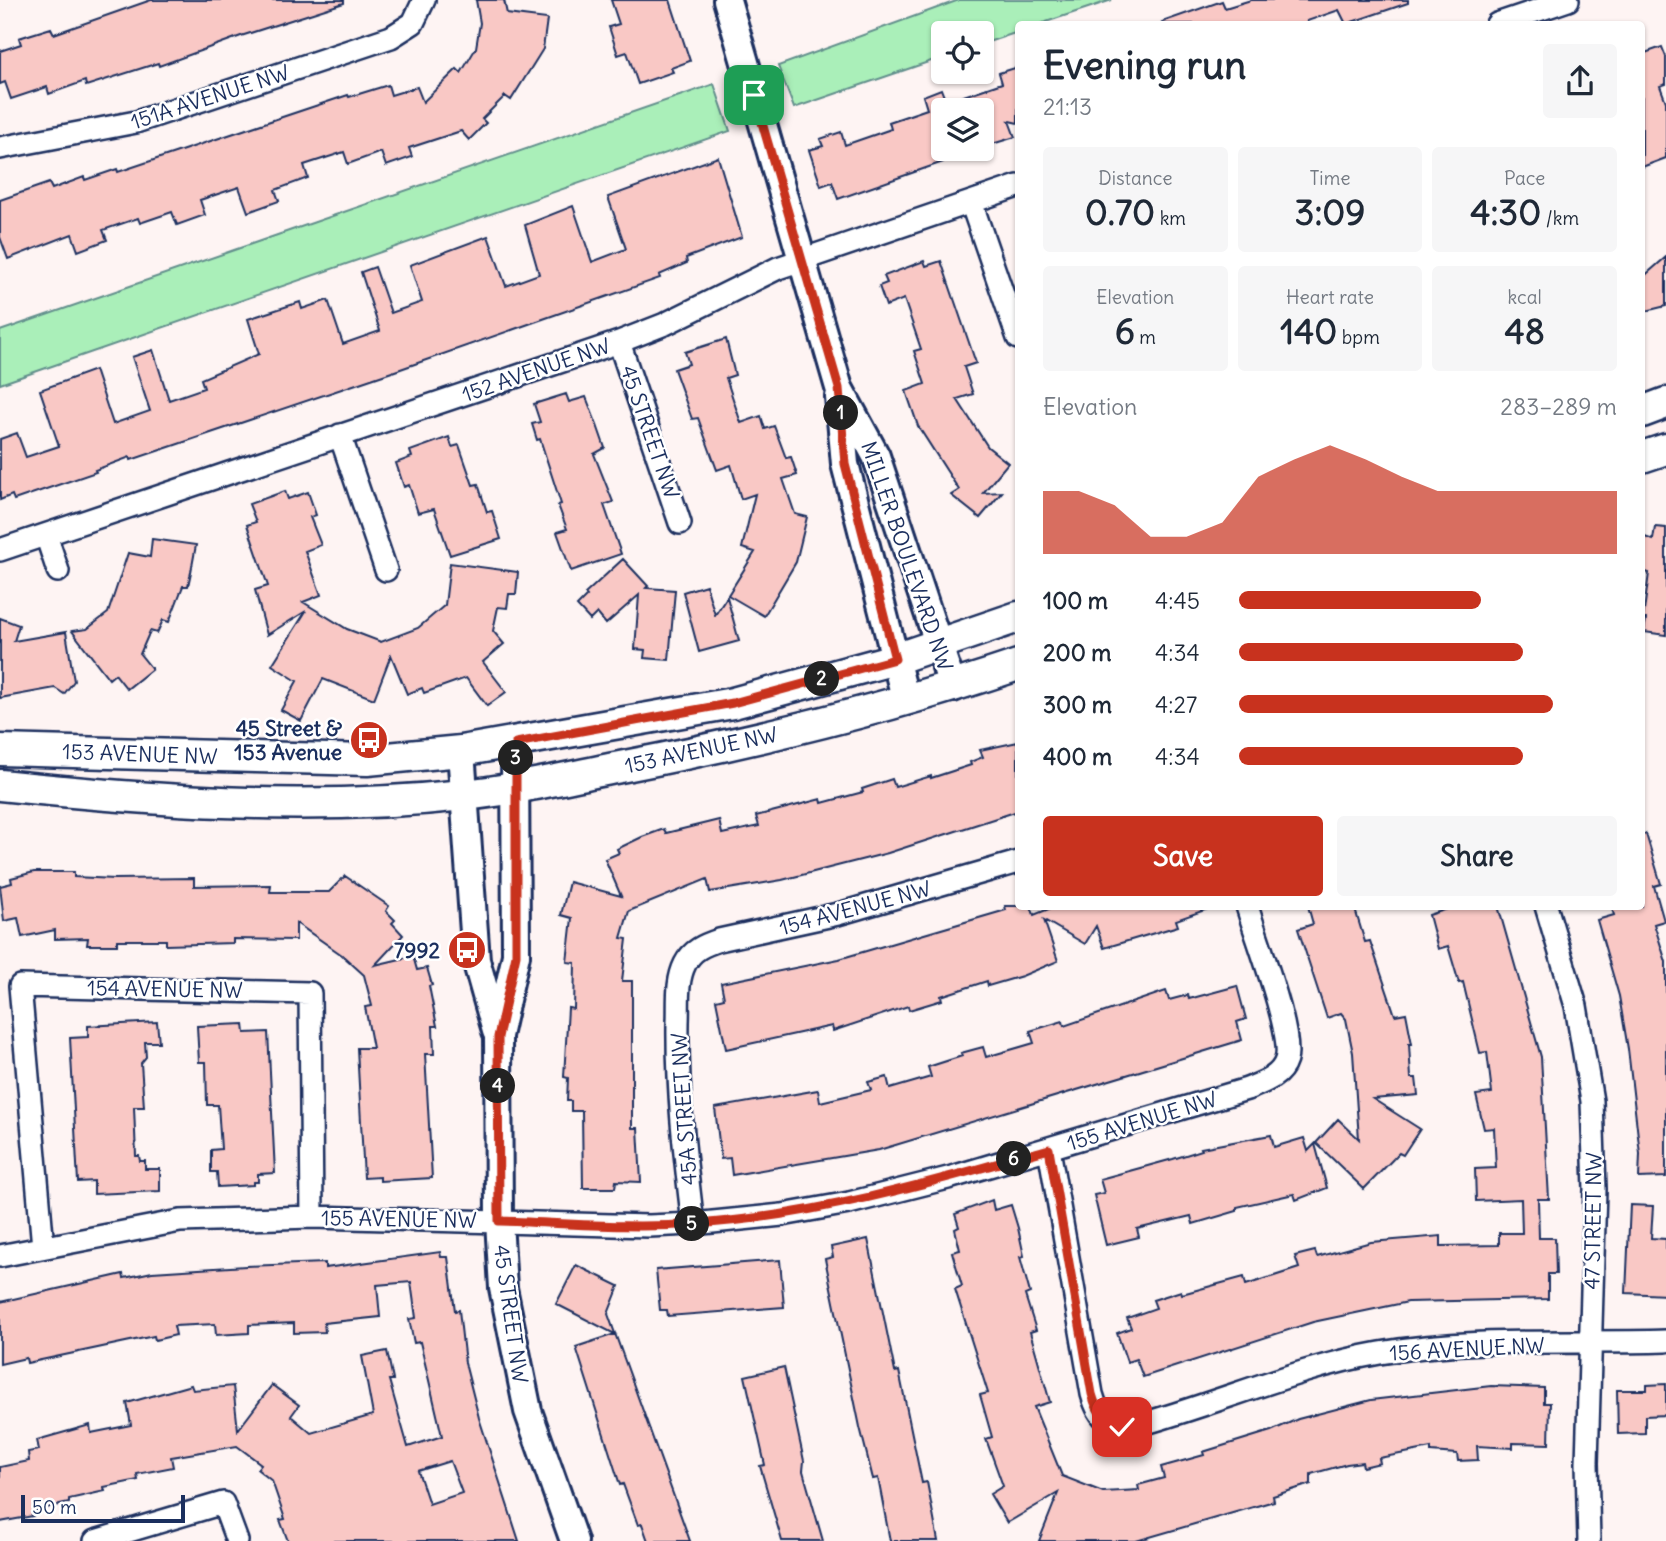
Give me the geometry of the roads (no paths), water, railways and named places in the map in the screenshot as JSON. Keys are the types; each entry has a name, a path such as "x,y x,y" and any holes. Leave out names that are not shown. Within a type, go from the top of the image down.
{"main road":[{"path":"1645,411 1666,404"},
{"path":"1645,456 1666,449"},
{"name":"153 AVENUE NW","path":"0,750 367,760 461,751 733,703 895,659 1015,618"},
{"name":"153 AVENUE NW","path":"0,785 132,799 263,803 465,795 733,745 906,701 1015,667"}],"street":[{"name":"151A AVENUE NW","path":"0,148 135,122 390,37 413,23 424,0"},
{"name":"MILLER BOULEVARD NW","path":"727,0 839,388 876,456 953,688"},
{"path":"1534,19 1568,0"},
{"name":"152 AVENUE NW","path":"0,550 619,342 665,324 768,272 1015,187"},
{"path":"971,202 1015,329"},
{"name":"45 STREET NW","path":"619,342 680,523"},
{"name":"MILLER BOULEVARD NW","path":"839,388 845,464 906,701"},
{"path":"340,435 386,570"},
{"path":"46,535 58,571"},
{"name":"45 STREET NW","path":"516,743 516,955 498,1037 499,1221 503,1287 518,1372 536,1435 574,1541"},
{"name":"45 STREET NW","path":"461,751 476,960 498,1037"},
{"name":"154 AVENUE NW","path":"692,954 704,945 719,940 838,914 1015,863"},
{"name":"155 AVENUE NW","path":"0,1256 180,1221 312,1217 694,1224 782,1214 849,1202 1049,1149 1247,1089 1271,1078 1282,1068 1286,1059 1286,1036 1248,910"},
{"name":"47 STREET NW","path":"1547,910 1576,1006 1592,1101 1595,1189 1587,1464 1589,1541"},
{"name":"45A STREET NW","path":"692,954 685,965 679,986 677,1073 694,1224"},
{"name":"154 AVENUE NW","path":"43,1247 20,986 310,993 312,1217"},
{"name":"156 AVENUE NW","path":"1049,1149 1092,1394 1096,1407 1111,1425 1144,1424 1276,1380 1380,1353 1452,1346 1666,1341"},
{"path":"95,1541 223,1503 237,1541"}],"place":[{"name":"45 Street & 153 Avenue","path":"369,740"},
{"name":"7992","path":"467,950"}]}
